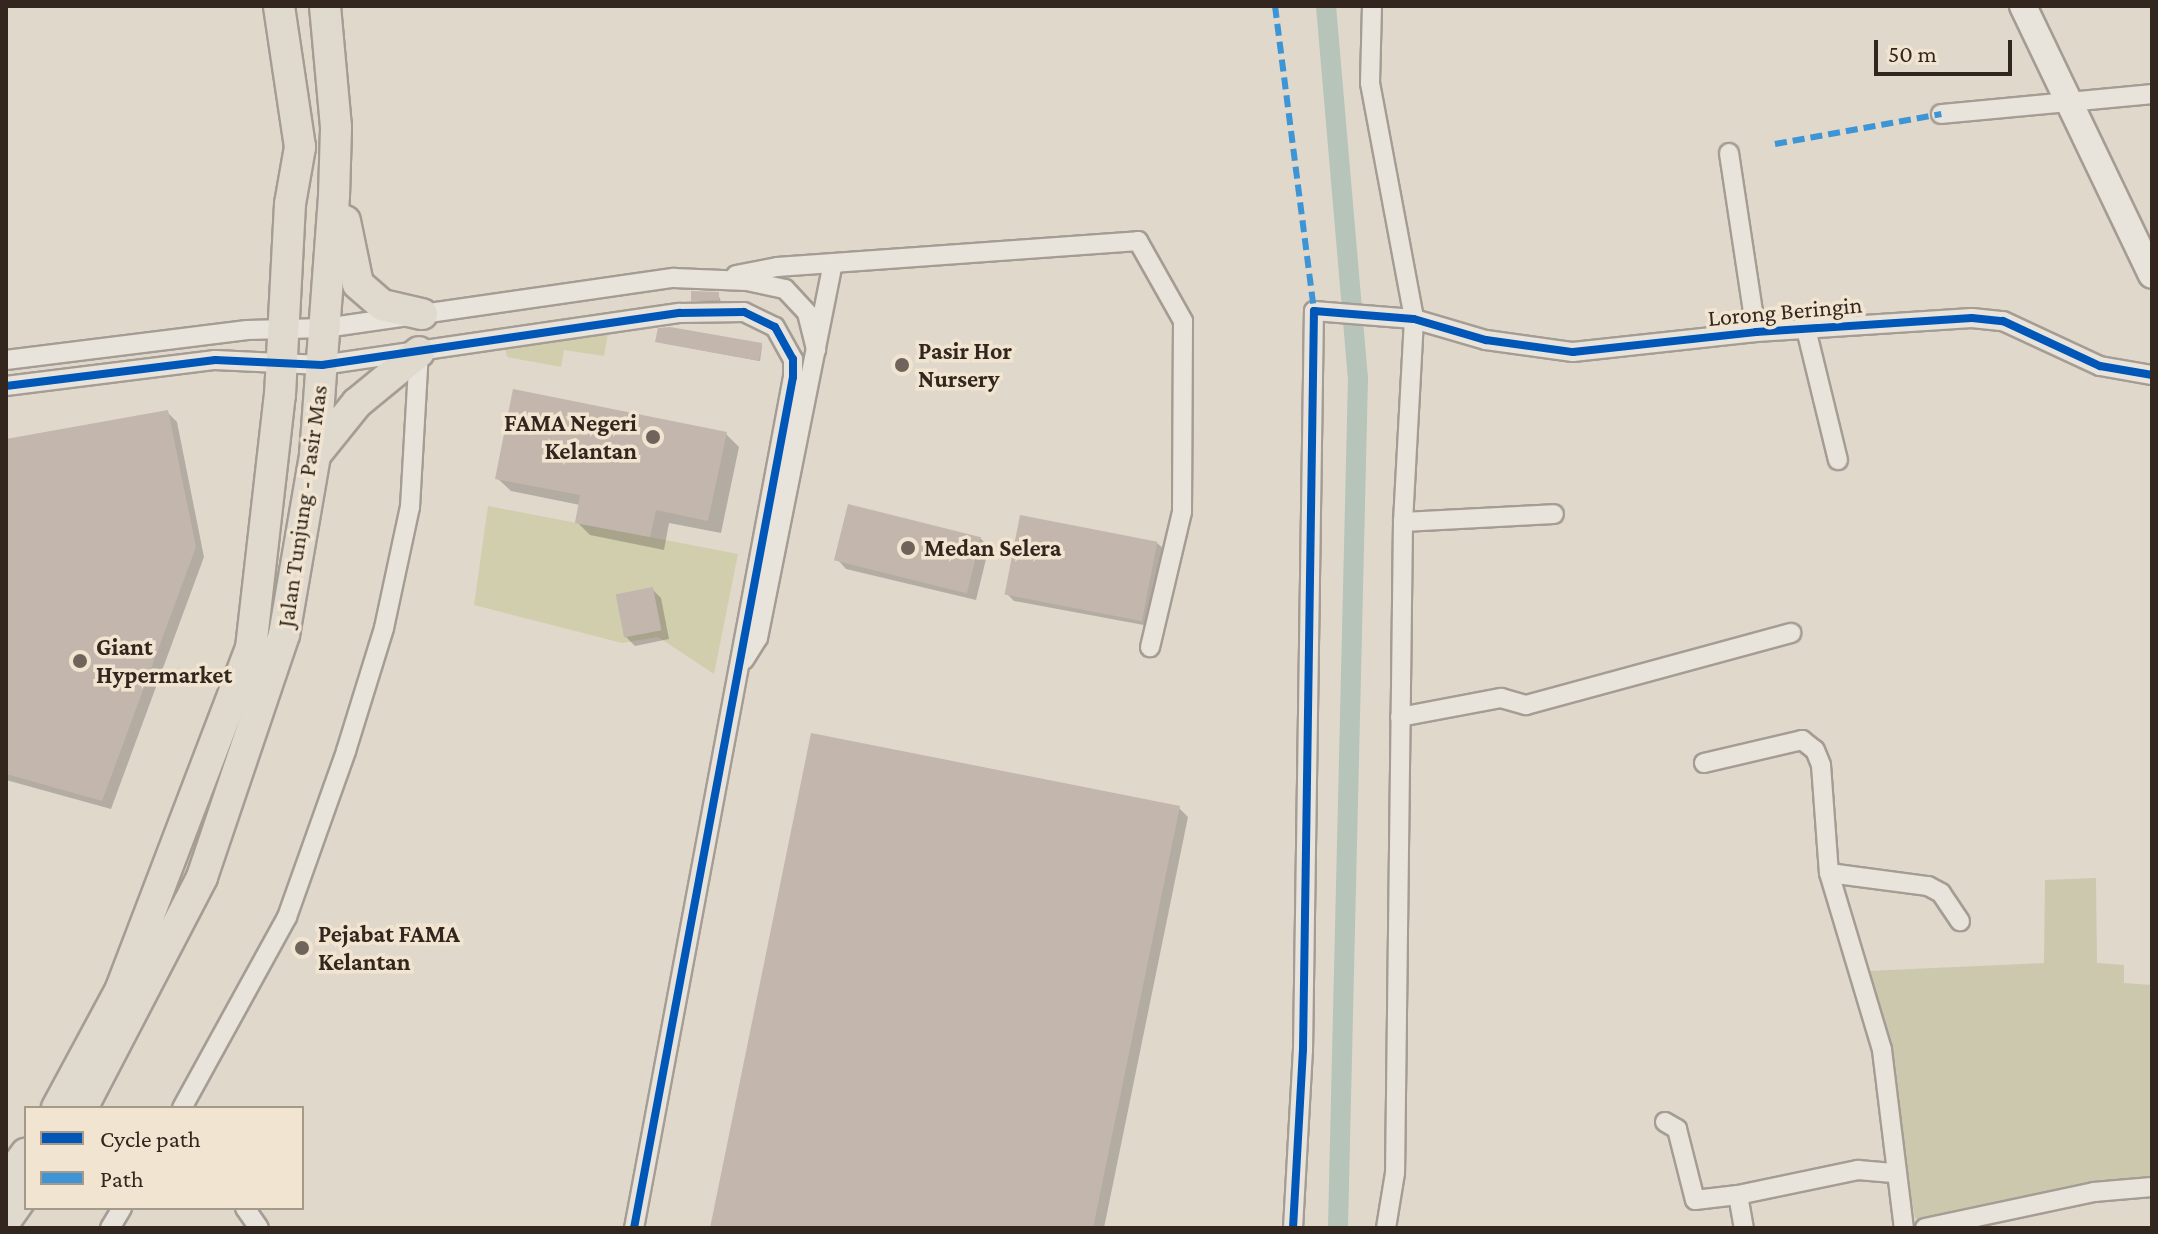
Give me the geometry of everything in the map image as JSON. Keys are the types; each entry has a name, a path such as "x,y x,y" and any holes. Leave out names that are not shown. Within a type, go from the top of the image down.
{"main road":[{"name":"Jalan Tunjung - Pasir Mas","path":"83,1106 174,938 237,786 284,635 315,455 301,364 304,329 300,147 279,6"},
{"name":"Jalan Tunjung - Pasir Mas","path":"58,1106 120,991 251,648 301,364 336,127 325,6"},
{"path":"2023,6 2152,275"},
{"path":"336,127 347,244 358,284 382,305 422,314"},
{"path":"315,455 357,403 419,352"},
{"path":"6,1181 24,1156"},
{"path":"6,1220 24,1194"}],"street":[{"path":"1372,6 1370,83 1414,319 1403,522 1395,1173 1386,1228"},
{"path":"1941,114 2152,94"},
{"path":"1729,153 1756,332"},
{"path":"722,280 753,269 1138,241 1183,321 1182,512 1150,647"},
{"path":"634,1228 744,660 758,638 833,263"},
{"path":"6,360 304,329 422,314 628,281 722,280 785,289 807,313 816,350"},
{"name":"Lorong Beringin","path":"1293,1228 1303,1050 1314,311 1414,319 1486,340 1573,352 1756,332 1972,318 2003,321 2100,366 2152,375"},
{"path":"6,386 215,360 301,364 419,352 680,313 744,312 775,327 793,359 793,377 740,640 744,660"},
{"path":"1806,329 1838,460"},
{"path":"183,1106 287,917 346,751 384,628 410,507 419,352"},
{"path":"1403,522 1554,514"},
{"path":"1400,717 1501,698 1526,705 1791,633"},
{"path":"1704,763 1773,744 1810,744 1821,765 1829,873 1882,1050 1904,1228"},
{"path":"1829,873 1928,886 1941,893 1960,921"},
{"path":"1665,1122 1677,1129 1695,1200 1738,1195 1858,1170 1896,1173"},
{"path":"1925,1228 2094,1192 2152,1187"},
{"path":"1738,1195 1744,1228"},
{"path":"110,1228 121,1210"},
{"path":"246,1210 259,1228"}],"shaded area":[{"path":"609,328 604,356 564,350 561,367 507,357 504,343"},
{"path":"488,506 738,554 714,674 658,637 622,643 474,605"},
{"path":"2096,878 2097,963 2124,965 2124,983 2152,985 2152,1184 1923,1222 1915,1218 1867,971 2044,963 2045,880"}],"building":[{"path":"691,291 719,292 719,300 691,301"},
{"path":"670,327 762,343 759,361 655,342 658,328"},
{"path":"513,389 727,432 708,521 656,510 650,537 575,523 580,495 495,479"},
{"name":"Giant Hypermarket","path":"168,410 196,547 102,801 6,774 6,439"},
{"name":"Medan Selera","path":"848,504 981,537 967,593 834,560"},
{"path":"1020,515 1157,542 1142,621 1005,595"},
{"path":"653,587 661,630 624,637 616,594"},
{"path":"811,733 1180,806 1093,1228 710,1228"}],"waterway":[{"path":"1326,6 1358,377 1338,1228"}],"marked path":[{"path":"1275,6 1314,311"},
{"path":"1775,144 1941,114"}],"cycle path":[{"path":"1293,1228 1303,1050 1314,311 1414,319 1486,340 1573,352 1756,332 1972,318 2003,321 2100,366 2152,375"},
{"path":"6,386 215,360 322,365 680,313 744,312 775,327 793,359 793,377 634,1228"}],"place":[{"name":"Pasir Hor Nursery","path":"902,365"},
{"name":"FAMA Negeri Kelantan","path":"653,437"},
{"name":"Medan Selera","path":"908,548"},
{"name":"Giant Hypermarket","path":"80,661"},
{"name":"Pejabat FAMA Kelantan","path":"302,948"}]}
